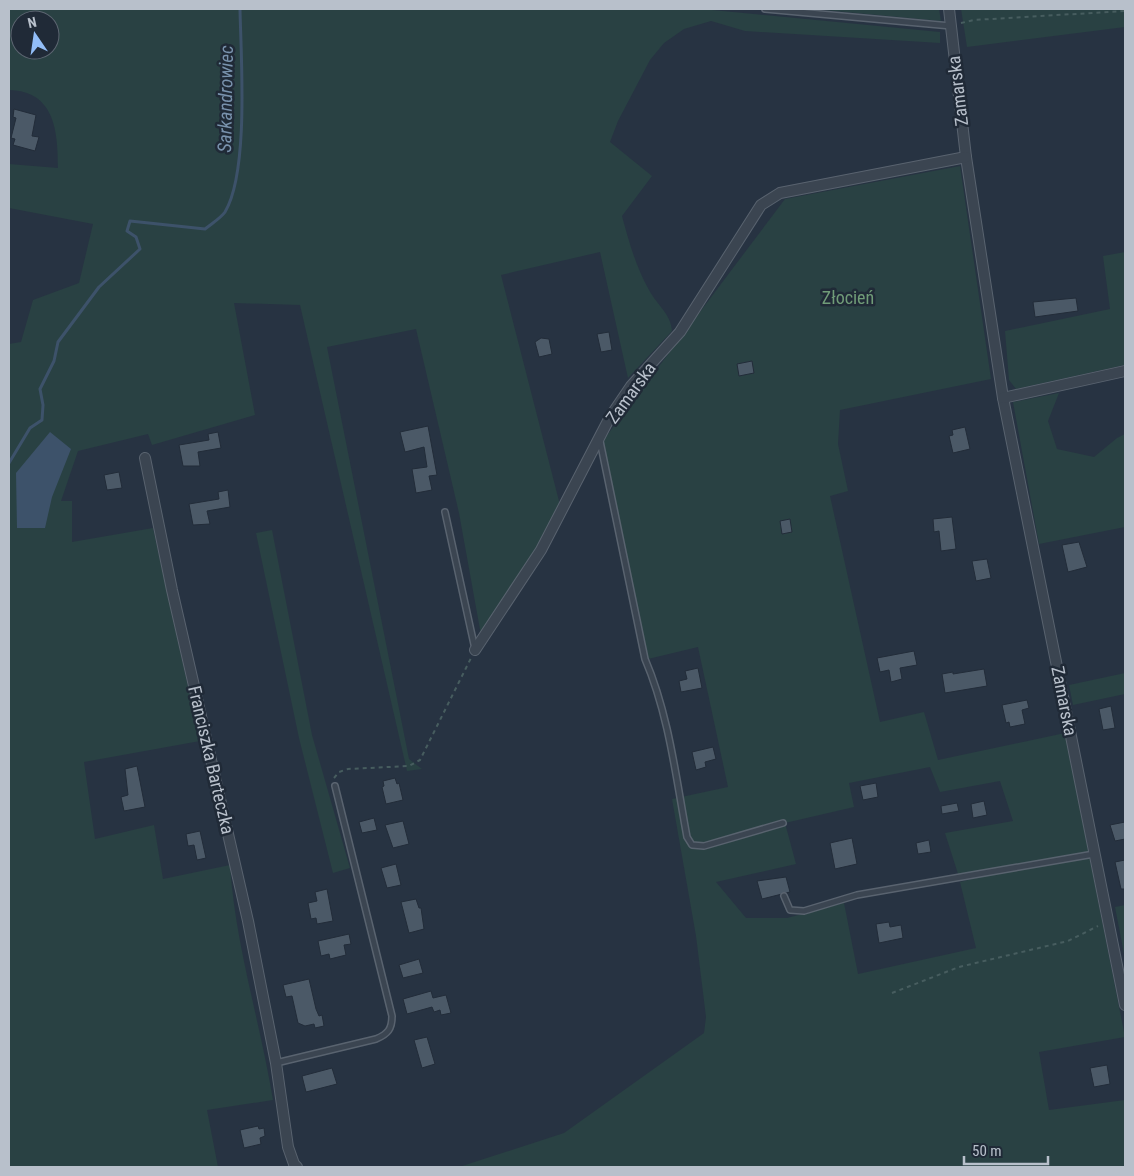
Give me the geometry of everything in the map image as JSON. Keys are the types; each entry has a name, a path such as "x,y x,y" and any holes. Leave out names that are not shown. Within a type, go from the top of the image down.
{"street":[{"name":"Zamarska","path":"949,11 966,157 1003,398 1125,1005"},
{"name":"Zamarska","path":"475,650 541,550 610,417 626,394 680,332 761,206 780,193 966,157"},
{"path":"1003,398 1125,371"},
{"name":"Franciszka Barteczka","path":"145,458 178,619 248,921 276,1063 288,1147 294,1164 297,1167"}],"lane":[{"path":"765,9 951,26"},
{"path":"599,440 644,659 654,682 668,735 687,837 692,845 704,846 784,823"},
{"path":"445,512 475,650"},
{"path":"276,1063 376,1039 386,1035 392,1026 392,1016 335,786"},
{"path":"784,896 790,910 804,911 857,895 1094,854"}],"path":[{"path":"951,26 974,20 1125,11"},
{"path":"335,786 334,777 338,772 348,769 409,766 420,760 475,650"},
{"path":"892,993 959,967 1068,942 1107,921"}],"green space":[{"path":"9,9 702,9 940,32 940,43 745,31 711,21 684,29 664,43 650,60 618,121 610,142 652,176 622,216 640,272 652,295 669,320 672,331 628,378 600,252 501,275 560,505 539,546 481,635 459,513 416,329 327,347 409,759 422,769 407,771 300,305 234,303 255,415 152,445 148,434 78,451 61,501 72,501 72,542 153,528 200,741 84,762 95,839 154,825 163,879 230,865 242,953 273,1100 207,1110 218,1167 9,1167 9,344 21,342 33,300 79,283 93,224 9,208 9,164 58,168 57,141 51,116 45,106 36,98 24,92 9,90"},
{"path":"814,9 939,9 941,21"},
{"path":"961,9 1125,9 1125,27 967,47"},
{"name":"Złocień","path":"960,166 991,379 840,410 838,444 848,491 830,496 880,722 924,712 938,760 1065,733 1125,1037 1039,1052 1049,1110 1125,1100 1125,1167 459,1167 564,1133 704,1033 706,1017 696,936 672,799 728,787 698,647 648,659 602,442 785,199","holes":["930,767 940,792 1000,781 1013,821 945,833 959,877 980,877 960,882 976,948 858,974 844,903 787,918 746,918 716,882 796,864 785,823 854,807 849,783"]},
{"path":"1125,252 1125,365 1016,389 1009,380 1005,331 1110,309 1103,256"},
{"path":"1059,393 1048,421 1057,449 1094,457 1117,438 1125,434 1125,527 1039,544 1013,402"},
{"path":"272,530 312,735 350,868 333,873 299,738 256,533"},
{"path":"1125,673 1125,694 1073,705 1069,685"},
{"path":"1125,905 1125,959 1115,907"}],"water":[{"path":"50,432 71,449 52,497 45,528 17,528 16,473"}],"building":[{"path":"14,109 36,115 32,136 39,137 35,151 13,145 15,139 11,138 16,118 13,117"},
{"path":"1076,298 1078,311 1035,317 1033,302"},
{"path":"609,332 612,350 601,352 597,334"},
{"path":"541,338 549,339 552,354 539,357 535,342"},
{"path":"752,361 754,373 739,376 737,364"},
{"path":"428,426 437,475 429,476 432,490 416,493 412,469 427,467 424,447 405,452 400,432"},
{"path":"965,427 970,449 953,453 949,436 953,435 952,430"},
{"path":"218,432 221,448 198,452 200,466 183,466 179,445 209,440 208,434"},
{"path":"119,472 122,488 107,490 104,475"},
{"path":"228,490 230,507 207,511 210,524 193,525 189,504 219,499 218,492"},
{"path":"952,517 956,549 941,551 939,531 934,532 933,519"},
{"path":"790,519 792,532 782,534 780,521"},
{"path":"1079,542 1087,567 1068,572 1062,545"},
{"path":"987,559 991,578 976,581 972,561"},
{"path":"914,651 917,665 900,668 902,679 891,682 889,670 880,672 877,658"},
{"path":"698,668 702,688 681,692 679,681 687,679 685,671"},
{"path":"984,669 987,686 945,693 942,674"},
{"path":"1027,700 1029,708 1022,710 1025,724 1010,727 1009,722 1006,723 1002,705"},
{"path":"1111,706 1115,728 1103,730 1099,709"},
{"path":"713,747 716,759 705,762 706,767 696,770 692,752"},
{"path":"137,766 145,807 124,811 121,797 128,795 125,769"},
{"path":"395,778 397,784 399,783 403,800 386,804 382,787 384,786 383,781"},
{"path":"876,783 878,797 863,800 860,786"},
{"path":"984,801 987,815 973,818 971,804"},
{"path":"957,803 959,811 942,814 941,806"},
{"path":"374,818 377,830 362,833 359,822"},
{"path":"403,821 409,844 393,848 385,825"},
{"path":"1125,822 1125,839 1115,841 1110,825"},
{"path":"200,831 206,858 197,860 194,845 188,846 186,834"},
{"path":"852,838 857,864 835,869 830,843"},
{"path":"929,840 931,852 918,854 916,843"},
{"path":"1125,860 1125,889 1121,889 1115,862"},
{"path":"396,864 401,885 387,888 381,868"},
{"path":"786,877 790,892 762,899 757,881"},
{"path":"327,889 333,921 317,924 316,918 311,919 308,903 317,901 315,892"},
{"path":"416,899 419,908 421,908 424,929 409,933 401,902"},
{"path":"889,922 890,927 901,925 903,938 879,943 876,924"},
{"path":"349,934 351,944 344,945 346,955 330,959 329,954 321,956 318,941"},
{"path":"419,959 423,973 403,978 399,965"},
{"path":"309,979 316,1009 319,1016 322,1015 324,1026 315,1028 314,1024 305,1026 298,1023 292,996 286,997 283,985"},
{"path":"431,991 433,998 446,995 451,1013 441,1015 440,1010 434,1012 432,1007 407,1014 403,999"},
{"path":"427,1037 435,1064 422,1068 414,1040"},
{"path":"1107,1065 1110,1084 1094,1087 1090,1068"},
{"path":"332,1068 337,1084 306,1092 302,1076"},
{"path":"258,1126 259,1129 264,1128 265,1136 260,1138 261,1144 244,1148 240,1130"}],"waterway":[{"name":"Sarkandrowiec","path":"9,463 30,428 42,420 43,405 40,389 54,361 58,342 99,287 140,249 136,237 127,231 130,221 205,229 225,212 233,194 241,143 240,10"}]}
